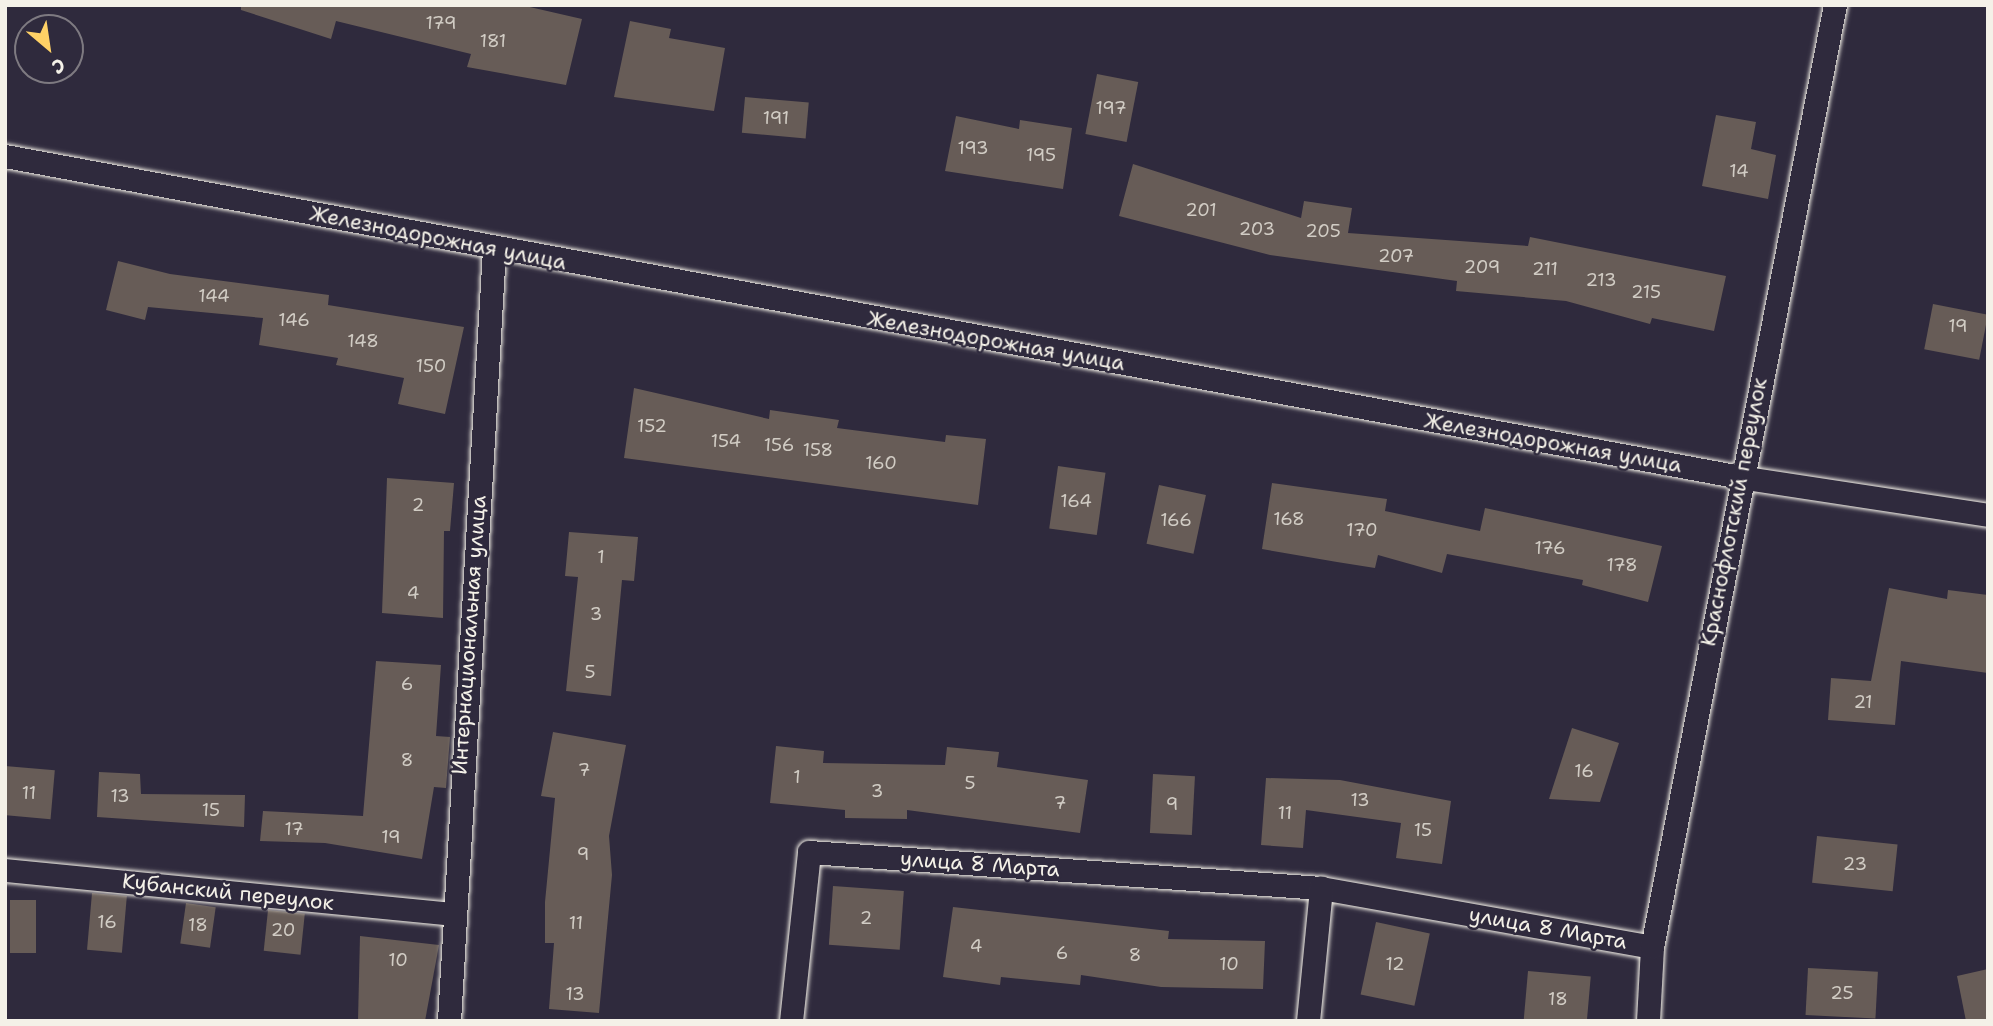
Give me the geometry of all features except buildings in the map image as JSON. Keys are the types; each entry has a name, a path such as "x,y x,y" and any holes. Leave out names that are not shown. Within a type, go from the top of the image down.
{"street":[{"name":"Краснофлотский переулок","path":"1648,1021 1652,947 1740,477 1835,5"},
{"name":"Железнодорожная улица","path":"5,156 494,249 1740,477 1988,515"},
{"name":"Интернациональная улица","path":"449,1021 451,914 494,249"},
{"name":"улица 8 Марта","path":"791,1021 809,852 1321,888 1652,947"},
{"name":"Кубанский переулок","path":"5,870 451,914"},
{"path":"1308,1021 1321,888"}]}
